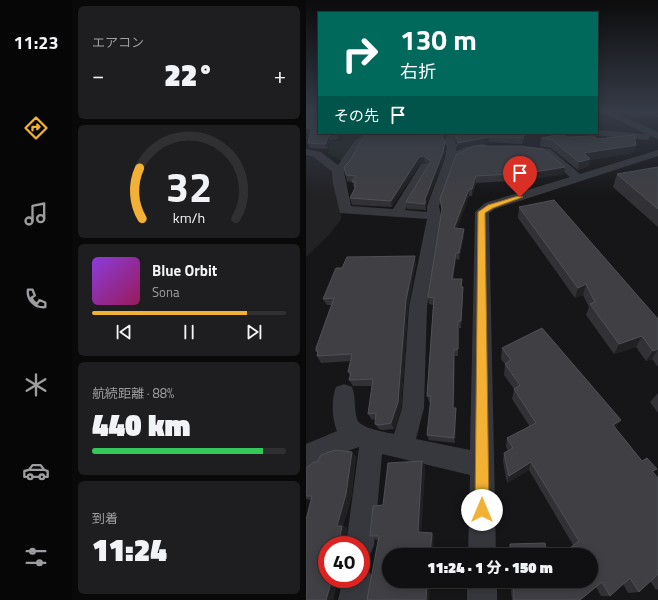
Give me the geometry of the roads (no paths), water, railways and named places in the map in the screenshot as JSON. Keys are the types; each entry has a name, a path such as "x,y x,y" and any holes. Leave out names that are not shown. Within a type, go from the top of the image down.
{"street":[{"path":"338,171 346,164 357,145 363,139"},
{"path":"402,448 413,408 418,307 434,216 433,206 450,158 452,144 449,143 451,139"},
{"path":"450,158 472,148 496,148"},
{"path":"510,148 546,151 579,179"},
{"path":"306,152 317,154 338,171 339,184 345,210 434,216"},
{"path":"482,548 482,212 490,206 658,153"},
{"path":"398,213 425,166"},
{"path":"344,394 346,425 364,438 402,448 482,465"},
{"path":"306,461 317,450 364,438"},
{"path":"360,536 364,438"},
{"path":"353,600 356,588"},
{"path":"482,588 482,600"}]}
